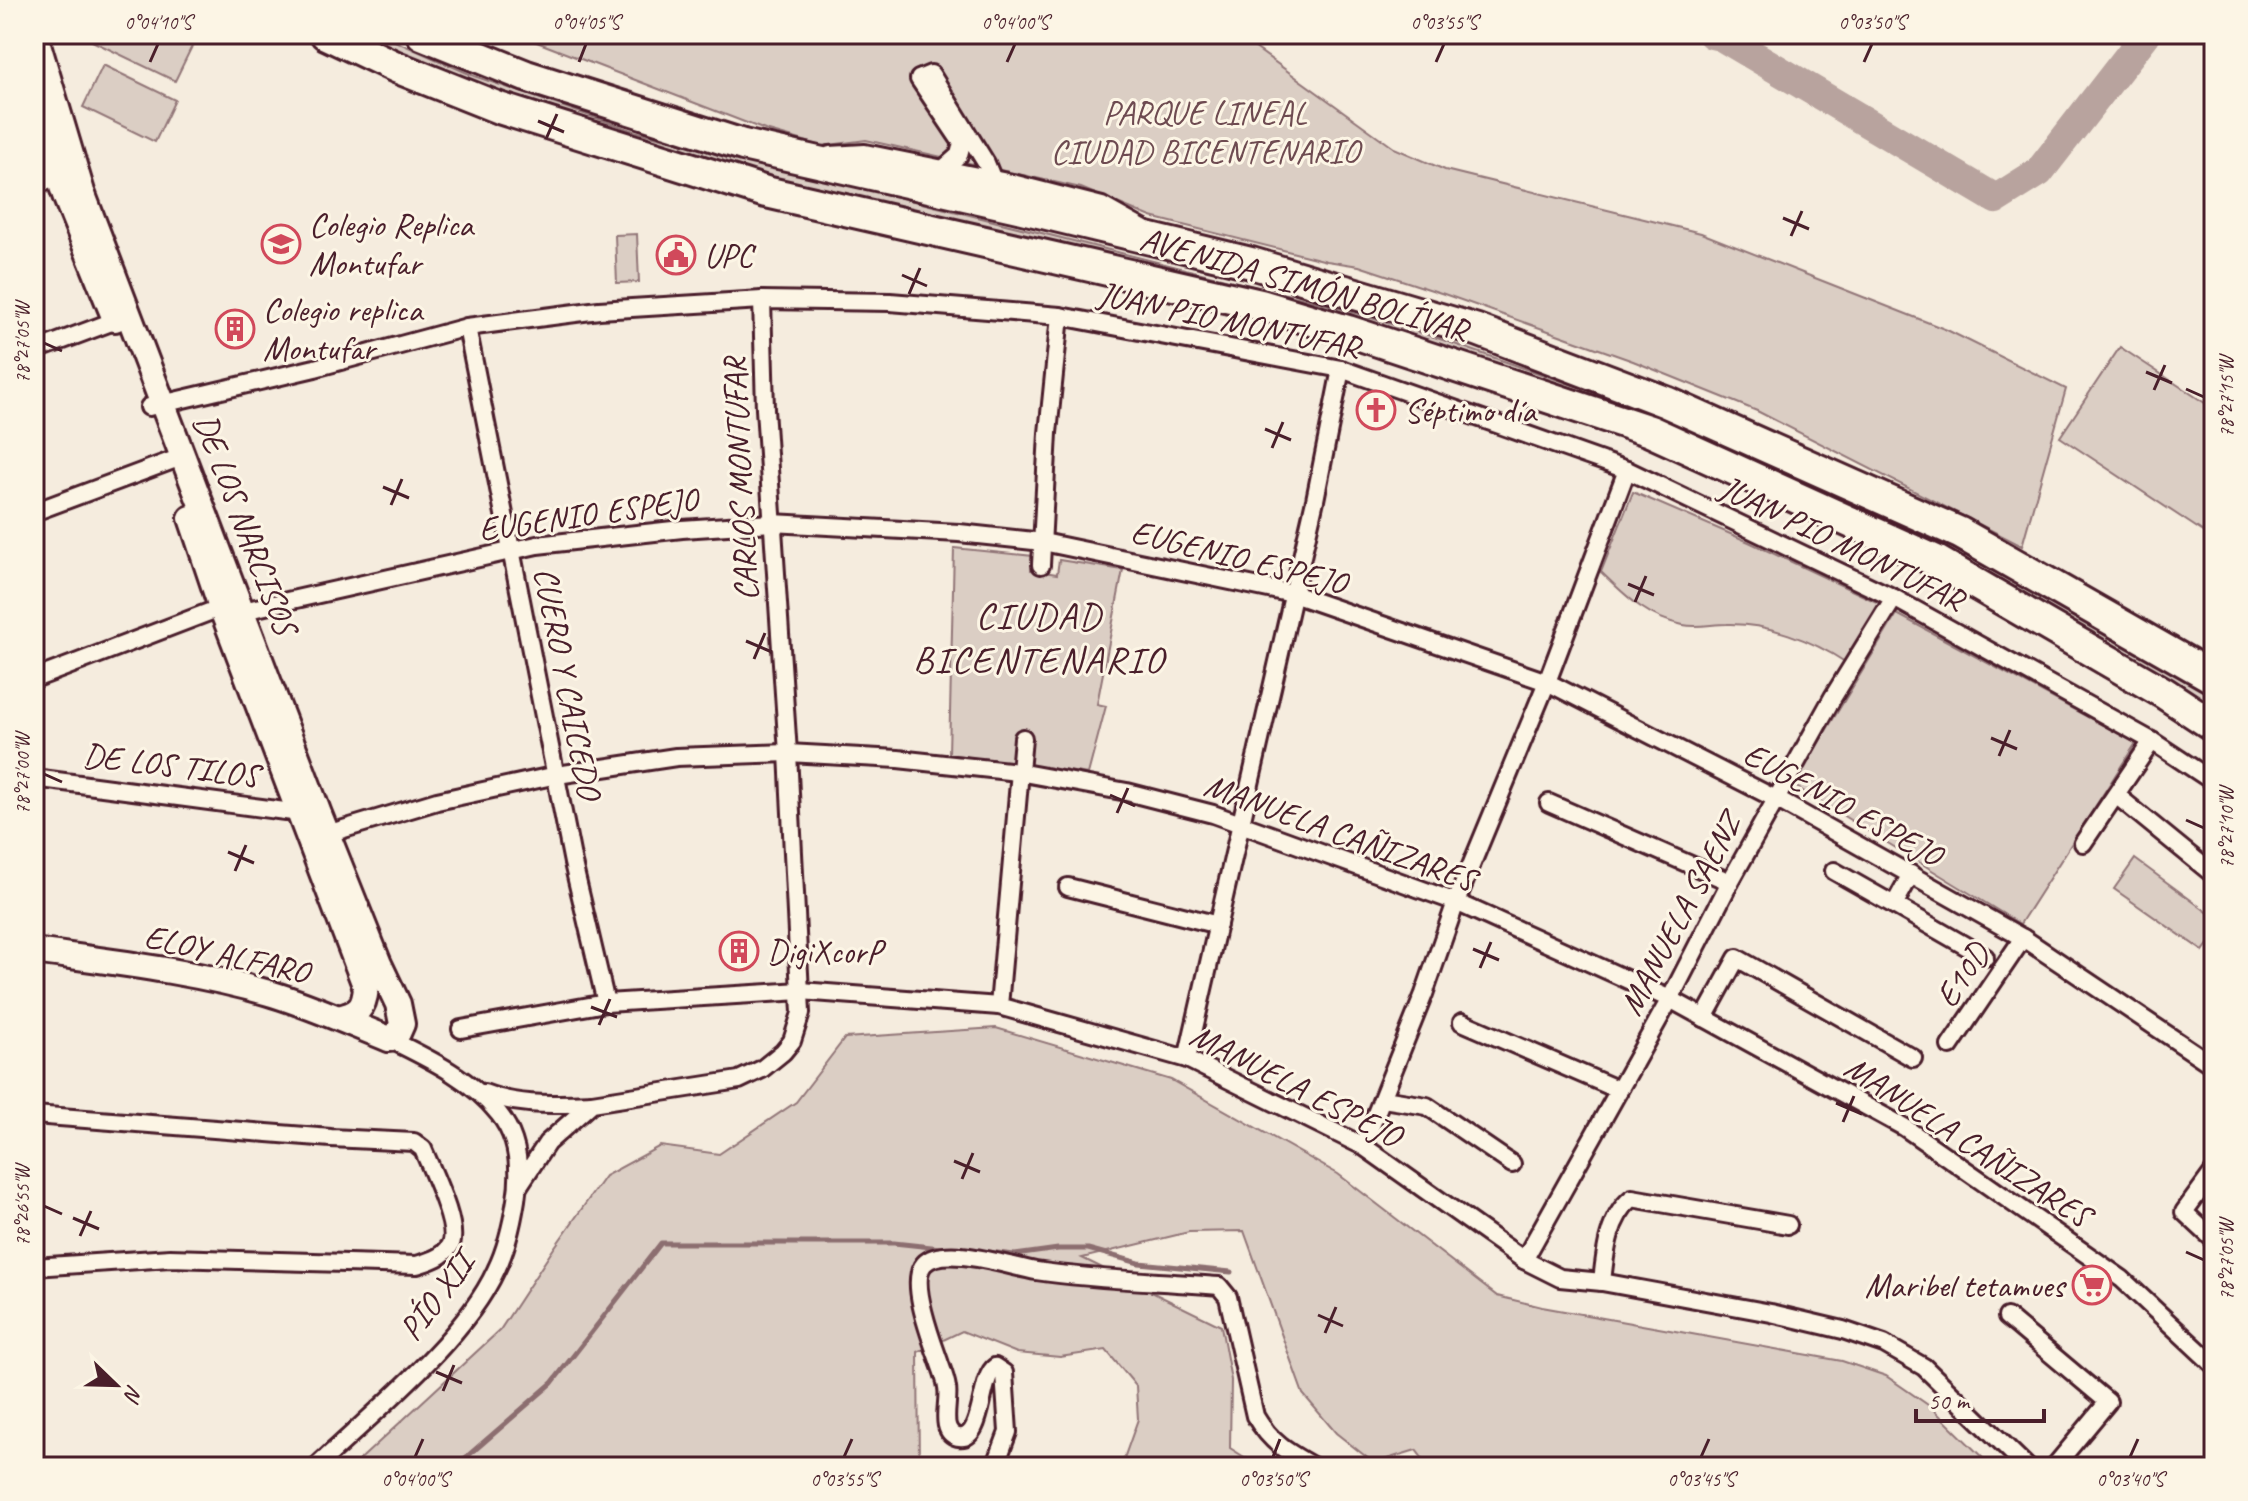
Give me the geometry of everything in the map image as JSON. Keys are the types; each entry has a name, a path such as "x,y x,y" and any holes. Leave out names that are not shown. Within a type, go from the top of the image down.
{"highway":[{"name":"AVENIDA SIMÓN BOLÍVAR","path":"326,34 396,67 499,108 766,192 1261,305 1650,431 1938,562 2164,693 2214,726"},
{"name":"AVENIDA SIMÓN BOLÍVAR","path":"422,34 526,76 728,140 794,158 1157,239 1251,263 1477,330 1666,402 1960,533 2214,678"}],"street":[{"name":"DE LOS NARCISOS","path":"35,34 67,174"},
{"path":"942,170 959,155 962,143 919,79 931,74 986,163 993,180"},
{"name":"DE LOS NARCISOS","path":"34,105 67,174 234,606 398,1004 402,1024 393,1036"},
{"path":"794,158 865,153 993,180 1102,206 1157,239"},
{"path":"34,186 67,174"},
{"name":"JUAN PIO MONTUFAR","path":"157,405 315,368 467,327 599,310 762,300 890,302 1060,316 1341,369 1627,470 1894,598 2152,741 2214,782"},
{"name":"CARLOS MONTUFAR","path":"479,1092 506,1102 538,1105 592,1103 739,1080 762,1069 792,1041 801,1013 801,991 772,523 762,300"},
{"path":"1041,565 1048,433 1060,316"},
{"path":"34,351 124,318"},
{"name":"CUERO Y CAICEDO","path":"467,327 573,863 606,1003"},
{"path":"1187,1059 1341,369"},
{"path":"34,512 178,459"},
{"path":"1363,1146 1456,902 1547,682 1627,470"},
{"name":"EUGENIO ESPEJO","path":"34,679 234,606 537,545 682,529 772,523 959,533 1043,542 1293,594 1547,682 1776,799 2023,938 2214,1066"},
{"name":"MANUELA SAENZ","path":"1524,1260 1670,999 1730,882 1833,697 1894,598"},
{"name":"DE LOS NARCISOS","path":"234,606 300,813 366,988 364,1005 355,1014 339,1018"},
{"path":"999,1006 1023,738"},
{"path":"2083,843 2152,741"},
{"name":"MANUELA CAÑIZARES","path":"327,834 437,801 557,775 676,757 788,753 898,759 1018,772 1127,792 1241,823 1456,902 1670,999 1904,1127 2000,1191 2122,1279 2214,1365"},
{"name":"DE LOS TILOS","path":"34,778 300,813"},
{"path":"2116,795 2214,875"},
{"path":"1549,803 1730,882"},
{"path":"1834,871 1985,957"},
{"path":"1894,905 1911,874"},
{"path":"1068,887 1218,925"},
{"name":"E10D","path":"1950,1046 2023,938"},
{"name":"ELOY ALFARO","path":"34,951 244,987 301,1003 393,1036"},
{"path":"1704,1018 1737,958 1913,1058"},
{"name":"MANUELA ESPEJO","path":"461,1029 606,1003 801,991 999,1006 1187,1059 1363,1146 1524,1260 1560,1278 1602,1282 1771,1313 1843,1330 1884,1344 1924,1367 2027,1467"},
{"path":"1462,1022 1619,1090"},
{"name":"PÍO XII","path":"316,1467 431,1357 470,1313 496,1272 510,1233 519,1161 501,1115 479,1092 393,1036"},
{"path":"1383,1099 1427,1106 1512,1164"},
{"path":"518,1187 547,1143 592,1103"},
{"path":"34,1115 414,1142 423,1149 454,1230 451,1244 444,1252 435,1260 417,1265 170,1258 34,1267"},
{"path":"2214,1171 2184,1212 2214,1240"},
{"path":"1602,1282 1614,1220 1632,1198 1788,1225"},
{"path":"995,1467 1008,1432 1004,1373 1000,1368 995,1367 988,1375 976,1424 970,1432 957,1437 946,1424 947,1386 920,1294 919,1274 925,1263 938,1257 960,1255 1038,1271 1098,1278 1219,1286 1228,1297 1255,1416 1280,1448 1314,1467"},
{"path":"2007,1317 2108,1402 2054,1467"}],"green space":[{"path":"91,34 198,34 175,81 88,39"},
{"path":"357,34 379,34 474,76 634,131 1329,305 1437,338 1663,416 1942,539 2169,667 2214,696 2214,706 1987,574 1725,450 731,169 470,83"},
{"name":"PARQUE LINEAL CIUDAD BICENTENARIO","path":"516,34 1236,34 1394,148 1445,170 1701,233 1947,330 2066,389 2022,546 1757,411 1633,361 1444,294 1359,266 1327,261 1151,217 1081,188 866,140 822,146 765,130"},
{"path":"103,65 175,100 155,142 83,107"},
{"path":"637,234 639,282 617,283 615,235"},
{"path":"2120,347 2214,409 2214,539 2060,437"},
{"path":"1633,492 1881,604 1845,662 1804,640 1758,626 1689,626 1670,622 1628,597 1601,572"},
{"path":"954,548 1033,556 1031,570 1057,574 1059,560 1123,570 1097,704 1106,706 1088,774 949,754"},
{"path":"1897,614 2136,743 2020,924 1793,785"},
{"path":"2135,859 2214,917 2214,936 2203,951 2114,889"},
{"path":"996,1028 1171,1080 1338,1174 1497,1296 1542,1307 1842,1361 1886,1376 1931,1407 1992,1467 1429,1467 1416,1450 1374,1463 1336,1433 1303,1394 1244,1231 1189,1232 1082,1258 1221,1326 1231,1380 1230,1448 1260,1467 1121,1467 1138,1419 1136,1386 1106,1350 1060,1357 1017,1353 962,1331 918,1352 919,1467 352,1467 500,1330 605,1176 660,1146 719,1154 796,1102 845,1038"}],"waterway":[{"path":"1712,34 1721,36 1996,199 2039,172 2146,34"},
{"path":"455,1467 552,1383 661,1243 894,1243 950,1249"},
{"path":"988,1252 1015,1255 1058,1249 1088,1249 1139,1263 1231,1272"}],"place":[{"name":"Colegio Replica Montufar","path":"281,244"},
{"name":"UPC","path":"676,255"},
{"name":"Colegio replica Montufar","path":"235,329"},
{"name":"Séptimo día","path":"1376,410"},
{"name":"DigiXcorP","path":"739,951"},
{"name":"Maribel tetamues","path":"2092,1285"}],"district":[{"name":"CIUDAD BICENTENARIO","path":"1039,637"}]}
